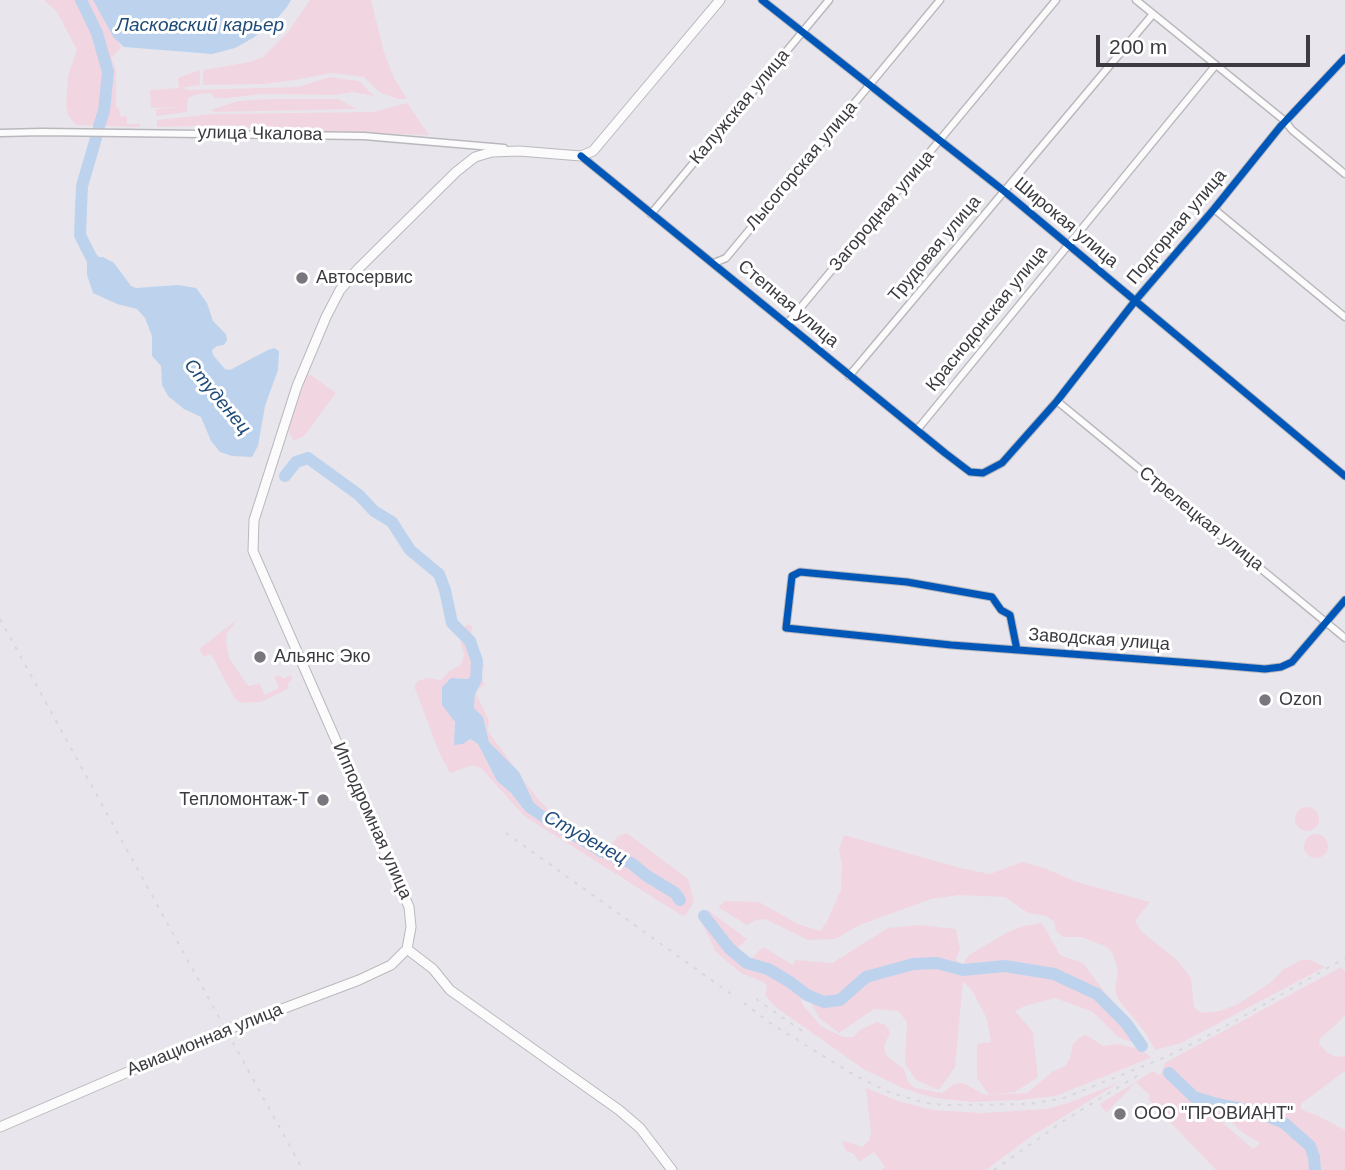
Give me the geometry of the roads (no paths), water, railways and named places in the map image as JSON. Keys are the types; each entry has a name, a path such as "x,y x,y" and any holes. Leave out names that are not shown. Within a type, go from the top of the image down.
{"main road":[{"path":"519,151 581,156 597,147 720,0"},
{"name":"Ипподромная улица","path":"407,949 411,927 410,907 268,589 253,551 252,531 297,386 340,290 464,165 485,153 519,151"},
{"path":"407,949 433,969 450,990 620,1110 640,1128 672,1170"},
{"name":"Авиационная улица","path":"0,1126 221,1032 359,980 391,965 407,949"}],"street":[{"name":"Широкая улица","path":"762,0 1004,191 1345,476"},
{"name":"Калужская улица","path":"652,214 829,0"},
{"name":"Лысогорская улица","path":"714,262 726,258 940,0"},
{"name":"Загородная улица","path":"787,324 1056,0"},
{"path":"1136,0 1285,121 1292,130 1345,174"},
{"name":"Трудовая улица","path":"849,376 1153,14"},
{"name":"Подгорная улица","path":"976,473 990,472 1002,463 1285,121 1345,58"},
{"name":"Краснодонская улица","path":"917,429 1215,66"},
{"name":"улица Чкалова","path":"0,130 364,136 410,138 519,151"},
{"name":"Степная улица","path":"581,156 714,262 849,376 965,468 976,473"},
{"path":"1214,209 1345,317"},
{"name":"Стрелецкая улица","path":"1056,401 1345,638"},
{"name":"Заводская улица","path":"1017,650 1010,615 1001,610 992,597 864,578 800,572 792,576 786,628 1017,650 1265,669 1285,666 1297,657 1327,622"},
{"path":"1327,622 1345,600"}],"water":[{"name":"Ласковский карьер","path":"93,0 291,0 273,23 253,38 235,48 212,54 124,47 114,38"},
{"path":"91,257 103,257 114,263 131,286 136,288 178,285 196,288 207,303 213,321 226,334 224,345 212,350 225,369 230,370 274,348 279,351 278,370 265,406 258,446 252,457 220,452 211,441 201,417 184,409 168,396 162,385 161,366 152,356 152,336 145,318 137,309 117,304 93,293 87,275 87,262"},
{"path":"471,676 476,679 474,708 483,717 489,742 519,772 534,803 560,823 562,830 544,824 525,811 497,781 478,744 470,739 463,744 454,745 455,722 442,705 442,687 451,678 468,679"}],"waterway":[{"name":"Студенец","path":"81,0 97,33 108,72 104,111 99,126"},
{"name":"Студенец","path":"96,138 82,186 80,235 91,257 101,269"},
{"name":"Студенец","path":"285,476 296,462 308,458 359,495 374,511 392,522 410,550 439,574 452,623 470,641 477,661 476,679 470,691"},
{"name":"Студенец","path":"549,820 603,852 631,863 675,893 680,900"},
{"name":"Студенец","path":"704,916 730,949 747,963 768,969 807,995 824,1002 840,1000 866,977 913,964 937,963 963,970 1005,966 1054,974 1097,994 1126,1023 1142,1046"},
{"name":"Студенец","path":"1169,1073 1194,1097 1257,1112 1284,1123 1310,1146 1315,1170"}],"railway":[{"path":"0,619 303,1170"},
{"path":"506,833 731,994"},
{"path":"744,1003 770,1023 854,1075 891,1093 944,1105 1029,1104 1064,1098 1166,1057 1221,1029 1345,958"},
{"path":"756,999 805,1033"},
{"path":"994,1170 1065,1120 1140,1074"}],"place":[{"name":"Автосервис","path":"302,278"},
{"name":"Альянс Эко","path":"260,657"},
{"name":"Ozon","path":"1265,700"},
{"name":"Тепломонтаж-Т","path":"323,800"},
{"name":"ООО \"ПРОВИАНТ\"","path":"1120,1114"}]}
